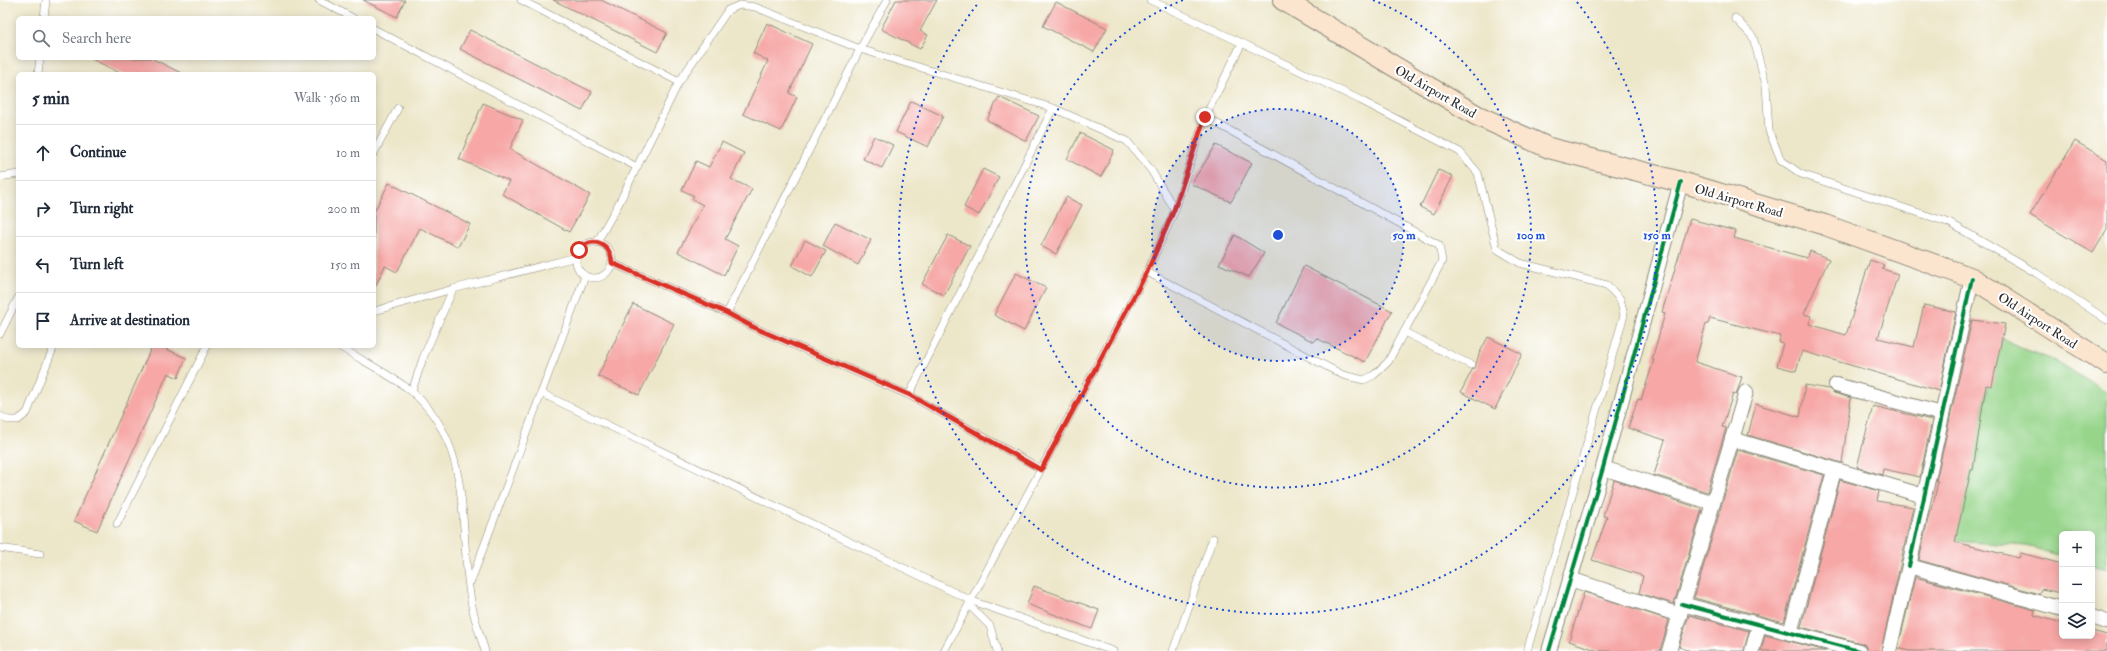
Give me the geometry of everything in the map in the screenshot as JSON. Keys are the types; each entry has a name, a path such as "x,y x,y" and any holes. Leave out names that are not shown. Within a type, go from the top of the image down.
{"main road":[{"name":"Old Airport Road","path":"1283,0 1476,115 1549,148 1681,182 1825,225 1972,278 2107,364"}],"street":[{"path":"1549,651 1603,468 1681,182"},
{"path":"1889,651 1972,278"},
{"path":"1836,385 1942,414"},
{"path":"1670,651 1746,392"},
{"path":"1732,440 1924,496"},
{"path":"1603,468 1713,503"},
{"path":"1790,633 1834,471"},
{"path":"1909,566 2059,608"},
{"path":"1570,579 1681,610 1759,625 1859,651"},
{"path":"2095,618 2107,622"},
{"path":"1752,651 1759,625"}],"lane":[{"path":"44,16 46,0"},
{"path":"319,0 350,16"},
{"path":"521,0 679,82"},
{"path":"727,313 860,49 887,0"},
{"path":"1150,0 1360,100 1460,152 1478,173 1497,249 1520,262 1607,285 1620,299 1624,315 1527,651"},
{"path":"597,242 620,203 679,82 728,10 740,5 755,7 860,49 1052,108 1127,141 1151,170 1174,210"},
{"path":"1735,18 1752,37 1766,85 1769,131 1781,160 1801,174 1950,223 2036,273 2107,320"},
{"path":"376,30 637,167"},
{"path":"944,651 1147,272 1174,210 1205,117 1242,43"},
{"path":"38,72 40,60"},
{"path":"376,149 398,108"},
{"path":"910,395 1052,108"},
{"path":"1147,272 1343,375 1364,380 1374,375 1388,362 1442,261 1439,245 1205,117"},
{"path":"0,177 16,174"},
{"path":"597,242 609,249 612,263 607,273 602,277 596,278 585,276 577,267 576,257 584,245 597,242"},
{"path":"376,310 576,257"},
{"path":"612,263 727,313 755,328 910,395 1041,470"},
{"path":"470,583 585,276"},
{"path":"412,391 423,358 453,289"},
{"path":"0,334 16,302"},
{"path":"1404,332 1471,365"},
{"path":"0,416 8,420 18,420 27,413 53,348"},
{"path":"117,524 206,348"},
{"path":"342,348 412,391 435,417 445,433 451,449 463,497 471,601 485,651"},
{"path":"541,393 971,603 1112,651"},
{"path":"1173,651 1213,538"},
{"path":"0,548 40,554"},
{"path":"971,603 990,626 997,651"}],"green space":[{"path":"1998,336 2016,346 2058,362 2107,393 2107,569 2095,566 2095,531 2059,531 2059,555 2027,546 1955,541"}],"building":[{"path":"363,0 405,0 397,17"},
{"path":"553,0 601,0 667,33 657,52"},
{"path":"896,0 937,0 920,31 928,35 920,49 881,29"},
{"path":"1056,2 1107,28 1094,52 1043,26"},
{"path":"767,23 812,44 789,93 797,97 781,131 743,114 768,61 753,53"},
{"path":"470,30 592,92 582,111 460,49"},
{"path":"94,60 155,60 179,72 118,72"},
{"path":"999,97 1039,116 1026,141 987,120"},
{"path":"911,101 943,116 928,147 896,132"},
{"path":"483,103 523,120 510,149 590,195 569,232 502,194 509,181 459,159"},
{"path":"1080,133 1114,150 1101,177 1067,159"},
{"path":"874,136 893,145 882,168 863,159"},
{"path":"2075,141 2107,160 2107,229 2093,253 2030,215"},
{"path":"722,142 744,153 731,179 752,189 725,239 738,246 724,275 678,252 703,205 692,199 694,196 682,190 696,161 709,167"},
{"path":"1216,145 1252,163 1231,202 1191,184"},
{"path":"983,169 999,177 979,215 964,207"},
{"path":"1438,170 1453,176 1434,214 1420,207"},
{"path":"389,183 470,224 458,247 420,228 397,272 385,266 376,285 376,208"},
{"path":"1066,197 1082,205 1056,254 1041,246"},
{"path":"1690,219 1736,231 1734,238 1807,258 1810,251 1829,259 1804,314 1811,316 1809,324 1846,335 1870,260 1884,265 1882,269 1898,274 1878,338 1914,347 1924,305 1956,312 1939,391 1802,351 1796,371 1777,366 1783,343 1779,342 1780,336 1710,318 1708,324 1706,324 1695,362 1742,377 1736,395 1733,394 1722,427 1726,428 1707,492 1654,475 1665,440 1628,428 1638,399 1641,400 1654,360 1652,360 1665,313 1662,312"},
{"path":"835,222 871,240 858,265 823,246"},
{"path":"948,235 970,246 944,295 922,284"},
{"path":"1235,235 1264,253 1249,277 1219,264"},
{"path":"805,240 826,251 812,277 792,266"},
{"path":"1304,266 1392,311 1365,362 1316,338 1314,342 1276,323"},
{"path":"1016,273 1046,288 1024,331 994,315"},
{"path":"633,304 674,324 639,395 598,376"},
{"path":"1972,320 2005,324 1992,386 1986,385 1973,470 1971,470 1955,542 2019,558 2021,553 2059,563 2059,592 2041,589 2039,594 1919,560 1930,510 1932,510 1938,481 1936,481"},
{"path":"1488,337 1522,354 1495,409 1461,392 1472,370 1475,368 1479,354"},
{"path":"151,348 164,348 186,358 178,378 168,373 97,531 74,521"},
{"path":"1805,385 1829,389 1834,393 1851,398 1842,463 1748,435 1756,404 1800,417"},
{"path":"1873,406 1932,420 1920,477 1883,469 1882,475 1857,467"},
{"path":"1738,450 1824,475 1784,622 1694,598"},
{"path":"1614,480 1702,509 1674,604 1639,593 1643,576 1592,560 1607,517 1603,516"},
{"path":"1840,480 1879,491 1877,501 1913,507 1881,651 1867,651 1865,645 1861,643 1801,627"},
{"path":"1915,577 2035,610 2034,615 2059,622 2059,639 2095,639 2095,632 2107,635 2107,651 1909,651 1898,648"},
{"path":"1034,586 1099,610 1092,629 1027,604"},
{"path":"1584,592 1669,620 1660,651 1599,651 1569,641"},
{"path":"1689,615 1749,631 1744,651 1691,651 1679,647"},
{"path":"1765,635 1788,641 1826,651 1761,651"}],"cycle path":[{"path":"1549,651 1603,468 1681,182"},
{"path":"1909,566 1972,278"},
{"path":"1682,604 1859,651"}],"route":[{"path":"579,250 590,242 604,244 609,249 612,256 612,263 727,313 755,328 910,395 1005,451 1041,470 1147,272 1174,210 1205,117"}]}
